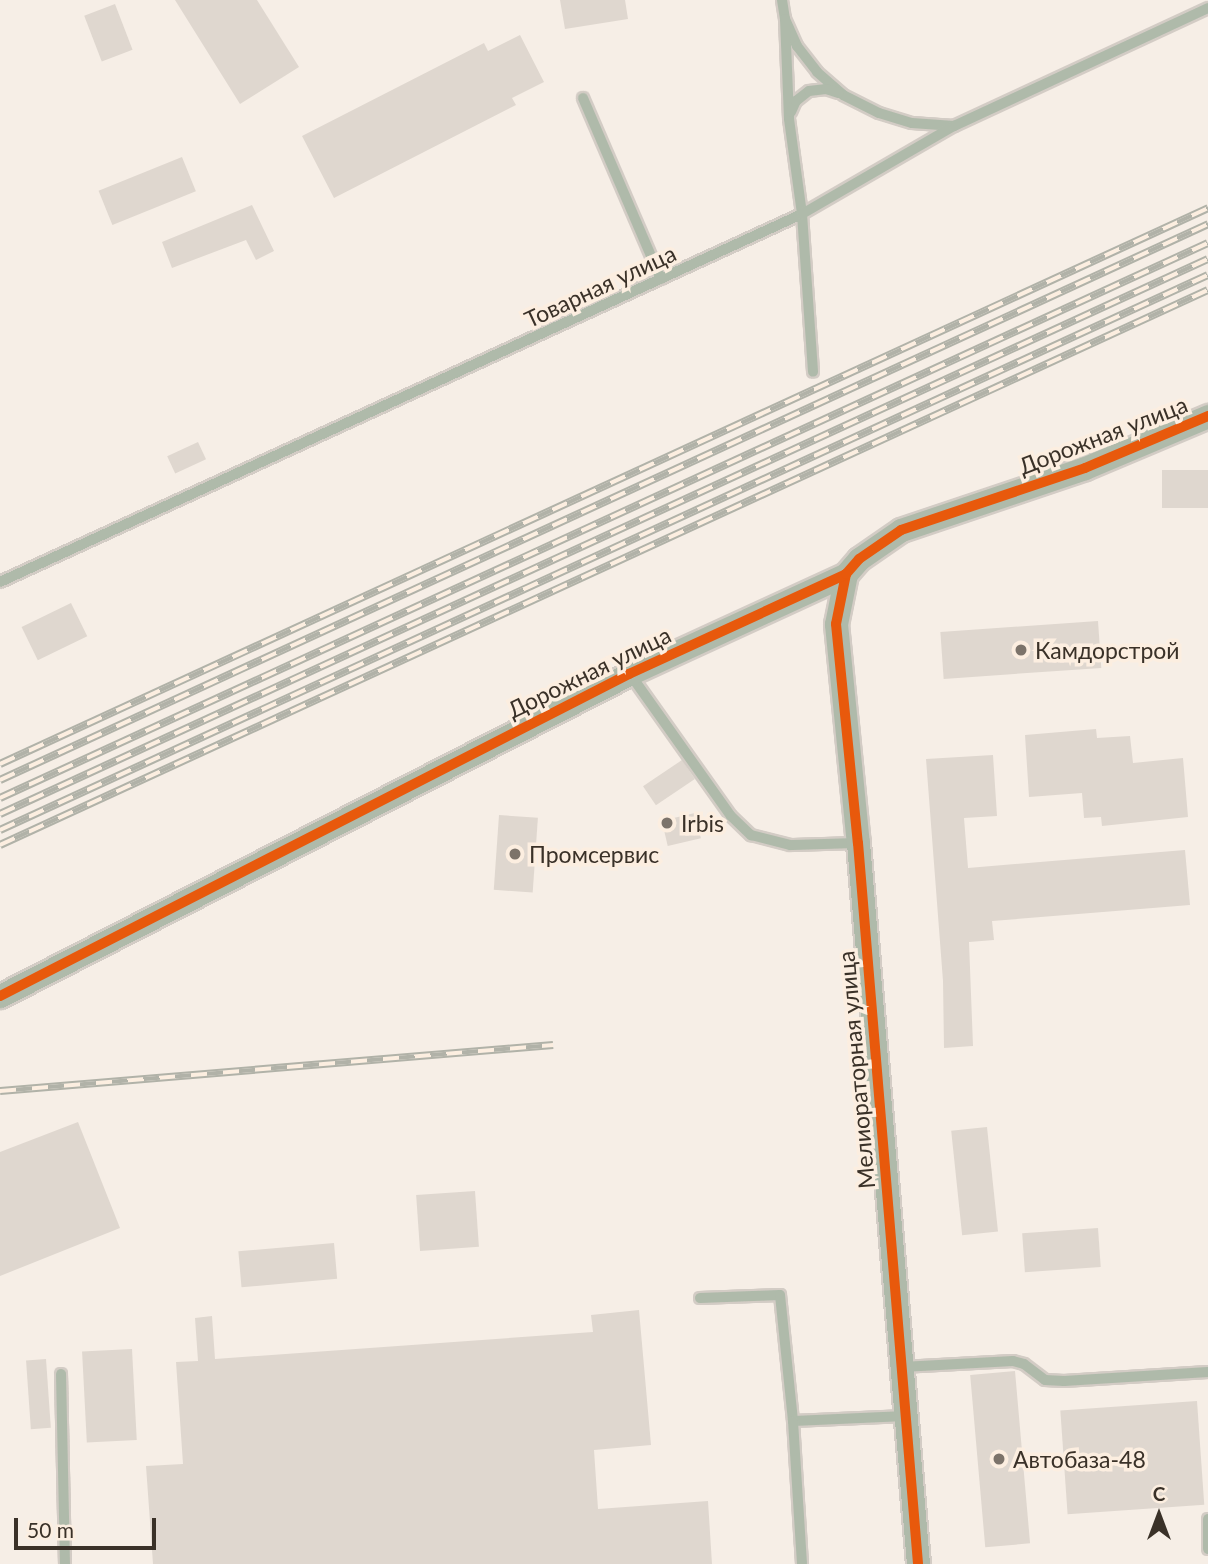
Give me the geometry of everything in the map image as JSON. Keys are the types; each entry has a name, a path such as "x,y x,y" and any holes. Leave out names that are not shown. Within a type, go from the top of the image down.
{"street":[{"name":"Дорожная улица","path":"0,996 629,674 846,574 859,559 901,530 1085,468 1208,416"},
{"name":"Мелиораторная улица","path":"846,574 836,624 858,843 918,1564"}],"lane":[{"path":"782,0 789,119 802,214 813,372"},
{"name":"Товарная улица","path":"0,582 802,214 954,126 1208,8"},
{"path":"785,19 797,46 817,72 843,95"},
{"path":"789,119 796,101 808,91 826,89 879,113 912,123 954,126"},
{"path":"583,98 661,279"},
{"path":"629,674 731,816 751,835 790,845 858,843"},
{"path":"701,1297 780,1295 793,1421 802,1564"},
{"path":"902,1367 1013,1361 1024,1364 1045,1380 1064,1381 1208,1372"},
{"path":"61,1374 65,1564"},
{"path":"793,1421 906,1416"},
{"path":"1208,1519 1208,1549"}],"building":[{"path":"175,0 257,0 299,67 240,104"},
{"path":"560,0 625,0 628,19 565,29"},
{"path":"115,4 133,50 102,62 84,16"},
{"path":"520,35 544,82 512,98 516,105 334,198 302,136 484,43 488,51"},
{"path":"182,157 196,191 112,225 99,191"},
{"path":"252,205 274,251 256,260 246,240 172,268 162,242"},
{"path":"198,442 206,459 175,474 167,456"},
{"path":"1162,470 1208,470 1208,508 1162,508"},
{"path":"71,603 87,636 38,660 22,627"},
{"name":"Камдорстрой","path":"1098,621 1101,668 944,679 940,632"},
{"path":"1096,729 1097,738 1130,736 1133,763 1183,758 1188,817 1102,826 1101,817 1084,818 1082,793 1029,797 1025,735"},
{"path":"993,755 997,816 964,818 968,868 1185,850 1190,905 992,921 994,940 969,942 973,1046 944,1048 943,981 926,759"},
{"path":"682,760 695,779 656,805 643,786"},
{"path":"695,813 701,838 668,846 662,821"},
{"name":"Промсервис","path":"499,815 538,818 533,893 494,890"},
{"path":"78,1122 120,1228 0,1276 0,1152"},
{"path":"987,1127 998,1231 962,1235 951,1131"},
{"path":"475,1191 479,1247 420,1251 416,1195"},
{"path":"1098,1228 1101,1267 1025,1272 1022,1233"},
{"path":"334,1243 337,1279 242,1287 238,1251"},
{"path":"639,1310 651,1445 594,1450 598,1509 708,1501 712,1564 153,1564 146,1466 183,1464 176,1362 198,1361 195,1318 212,1316 215,1359 593,1332 591,1315"},
{"path":"132,1349 137,1440 87,1442 82,1352"},
{"path":"46,1359 51,1428 31,1429 26,1360"},
{"name":"Автобаза-48","path":"1015,1371 1030,1543 985,1547 970,1375"},
{"path":"1197,1401 1204,1505 1068,1514 1060,1411"}],"railway":[{"path":"0,764 1208,208"},
{"path":"0,780 1208,224"},
{"path":"0,798 1208,243"},
{"path":"0,814 1208,259"},
{"path":"0,830 1208,275"},
{"path":"0,845 1208,290"},
{"path":"0,1091 553,1045"}],"cycle path":[{"path":"0,996 629,674 846,574 859,559 901,530 1085,468 1208,416"},
{"path":"846,574 836,624 858,843 918,1564"}],"place":[{"name":"Камдорстрой","path":"1021,650"},
{"name":"Irbis","path":"667,823"},
{"name":"Промсервис","path":"515,854"},
{"name":"Автобаза-48","path":"999,1459"}]}
